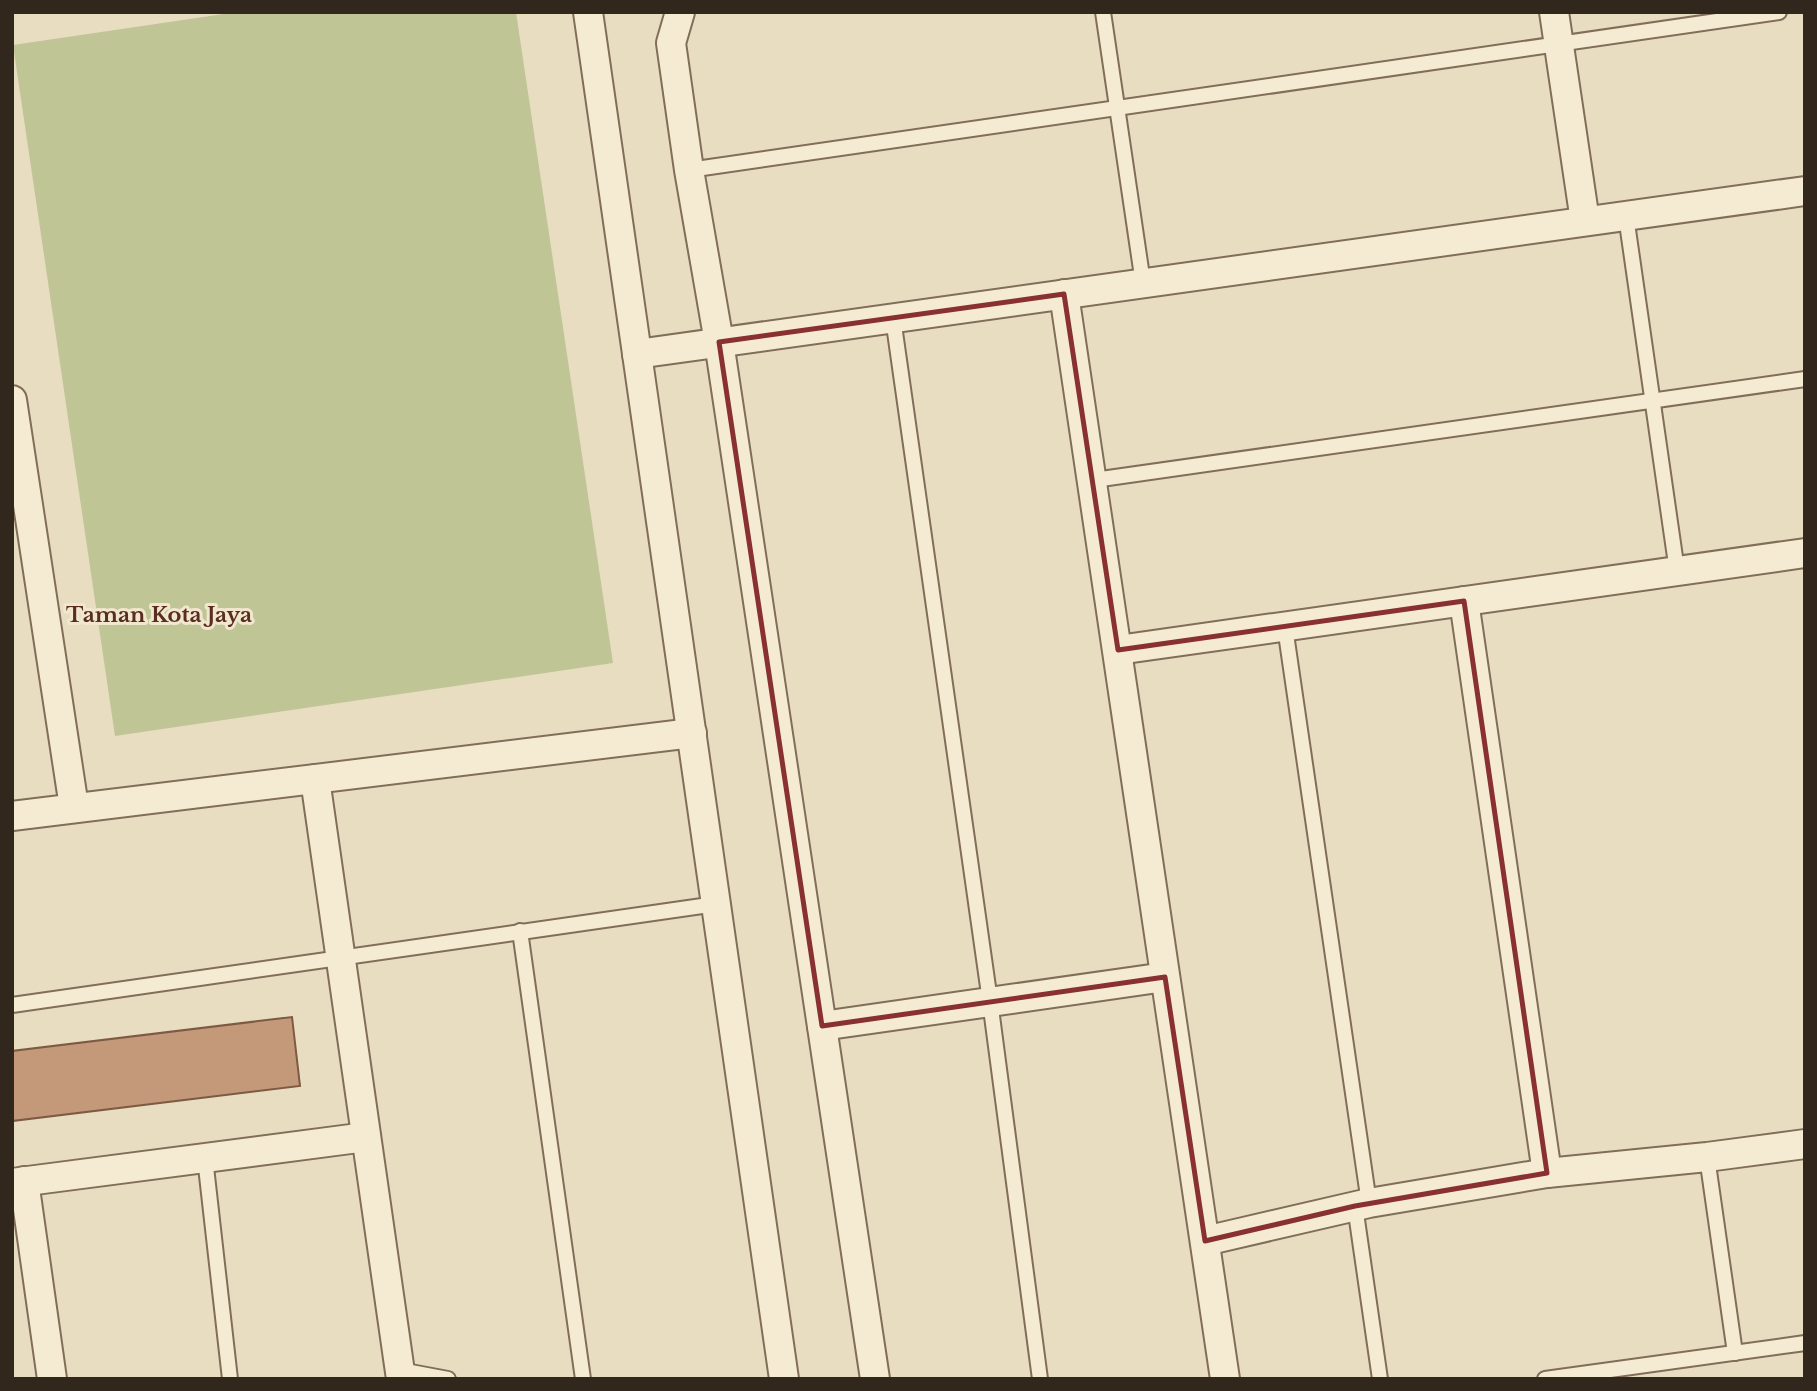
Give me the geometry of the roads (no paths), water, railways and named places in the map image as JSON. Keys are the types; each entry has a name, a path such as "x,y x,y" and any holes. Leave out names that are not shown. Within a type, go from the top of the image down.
{"street":[{"path":"587,12 784,1379"},
{"path":"680,12 671,43 689,170 719,342 875,1379"},
{"path":"1554,12 1585,221"},
{"path":"637,354 1805,191"},
{"path":"1065,294 1225,1379"},
{"path":"12,400 17,464 74,807"},
{"path":"1118,650 1805,552"},
{"path":"1464,601 1547,1173"},
{"path":"12,816 692,733"},
{"path":"315,779 400,1374"},
{"path":"822,1026 1165,977"},
{"path":"52,1379 18,1182 366,1137"},
{"path":"1205,1241 1362,1204 1547,1173 1805,1144"}],"lane":[{"path":"1103,12 1143,283"},
{"path":"689,170 1779,12"},
{"path":"1626,216 1678,571"},
{"path":"893,318 990,1001 1040,1379"},
{"path":"1094,481 1805,379"},
{"path":"1285,627 1362,1204 1380,1379"},
{"path":"12,1004 716,904"},
{"path":"520,931 583,1379"},
{"path":"1707,1157 1735,1353"},
{"path":"205,1158 230,1379"},
{"path":"1545,1379 1805,1343"},
{"path":"400,1374 448,1379"}],"district":[{"name":"Taman Kota Jaya","path":"159,615"}]}
